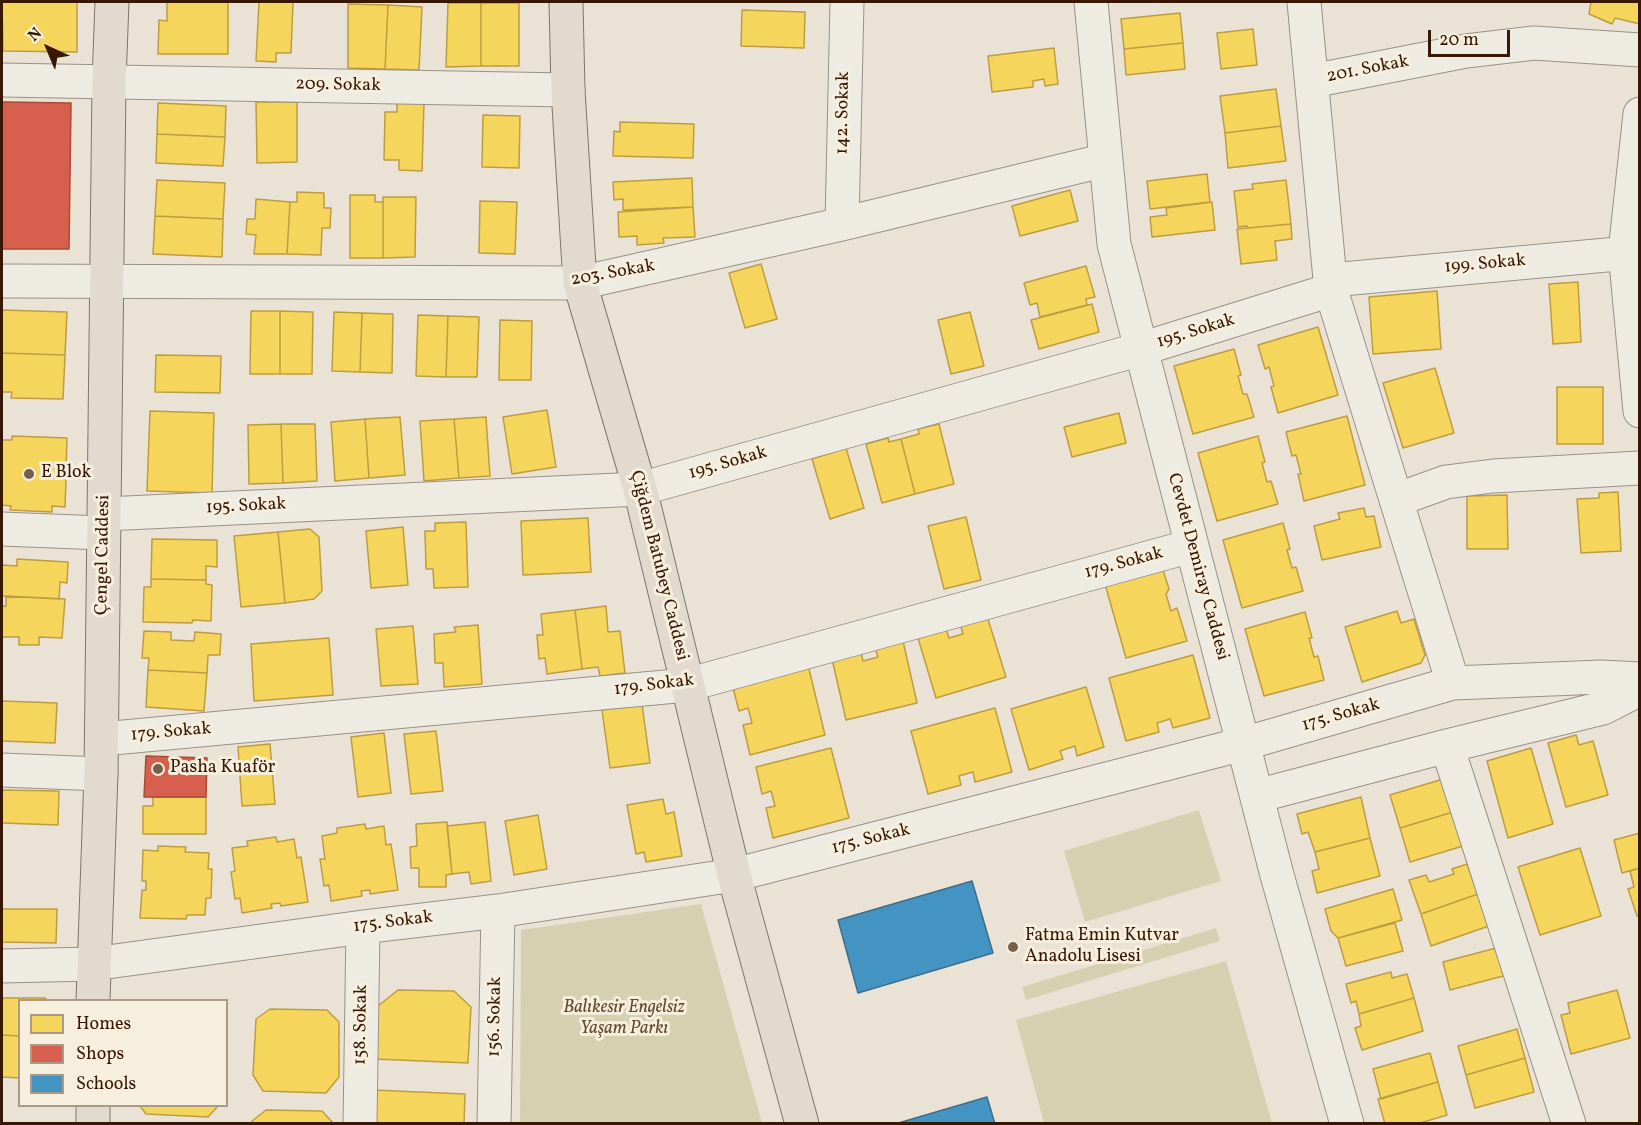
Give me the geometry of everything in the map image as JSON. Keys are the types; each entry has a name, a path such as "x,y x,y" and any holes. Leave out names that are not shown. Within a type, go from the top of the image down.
{"main road":[{"name":"Çengel Caddesi","path":"93,999 102,739 109,82 112,2"},
{"name":"Çiğdem Batubey Caddesi","path":"566,2 568,90 580,283 640,489 734,875 802,1124"},
{"path":"93,1107 93,1124"}],"street":[{"name":"142. Sokak","path":"842,224 847,2"},
{"name":"Cevdet Demiray Caddesi","path":"1091,2 1114,244 1243,744 1347,1124"},
{"path":"1304,2 1331,285 1453,683"},
{"name":"201. Sokak","path":"1312,81 1466,51 1534,43 1640,50"},
{"name":"209. Sokak","path":"2,80 568,90"},
{"path":"1640,114 1632,252 1640,411"},
{"name":"203. Sokak","path":"2,281 580,283 842,224 1106,160"},
{"name":"199. Sokak","path":"1331,285 1632,252"},
{"name":"195. Sokak","path":"2,530 640,489 1141,349 1331,285"},
{"path":"1396,500 1446,482 1493,476 1640,468"},
{"name":"179. Sokak","path":"102,739 687,685 1191,546"},
{"name":"175. Sokak","path":"2,966 93,964 498,911 734,875 1243,744 1453,683 1601,677 1640,679"},
{"path":"1257,796 1603,708 1640,689"},
{"path":"1447,746 1569,1124"},
{"path":"2,770 101,774"},
{"name":"156. Sokak","path":"494,1124 498,911"},
{"name":"158. Sokak","path":"360,1124 363,927"}],"green space":[{"path":"1199,810 1221,881 1085,922 1064,851"},
{"name":"Balıkesir Engelsiz Yaşam Parkı","path":"701,904 762,1123 520,1123 521,930"},
{"path":"1216,928 1220,941 1026,1000 1022,987"},
{"path":"1226,961 1272,1123 1044,1123 1016,1020"}],"building: Homes":[{"path":"2,2 77,2 77,52 3,51"},
{"path":"167,2 228,2 228,54 158,54 159,20 167,21"},
{"path":"259,2 293,2 291,53 276,53 276,62 256,61"},
{"path":"1591,2 1640,2 1640,24 1615,18 1612,24 1589,14"},
{"path":"448,3 481,3 481,66 446,67"},
{"path":"481,3 519,3 519,66 481,66"},
{"path":"348,4 388,5 385,69 348,68"},
{"path":"388,5 422,7 419,70 385,69"},
{"path":"742,10 805,12 804,48 741,46"},
{"path":"1180,13 1183,43 1124,49 1121,19"},
{"path":"1253,29 1257,65 1221,69 1217,33"},
{"path":"1183,43 1185,69 1126,75 1124,49"},
{"path":"1054,48 1058,84 1045,86 1044,79 1033,81 1033,87 992,92 988,56"},
{"path":"1276,89 1281,126 1225,133 1220,96"},
{"path":"256,102 297,102 297,162 257,163"},
{"path":"397,102 424,103 422,171 399,170 399,160 384,160 385,112 397,112"},
{"path":"158,103 226,106 225,137 157,134"},
{"path":"483,115 520,116 519,168 482,167"},
{"path":"620,122 694,124 693,158 613,156 614,131 620,132"},
{"path":"1281,126 1286,161 1228,168 1225,133"},
{"path":"157,134 225,137 223,166 156,163"},
{"path":"1207,174 1210,202 1150,209 1147,181"},
{"path":"692,178 693,207 623,210 623,199 614,200 613,182"},
{"path":"157,180 225,183 223,219 155,216"},
{"path":"1286,180 1291,224 1238,227 1234,191 1253,189 1252,184"},
{"path":"1070,190 1078,221 1020,236 1012,206"},
{"path":"297,192 324,193 324,208 331,208 330,228 322,228 321,255 287,254 290,202 297,202"},
{"path":"350,195 375,195 375,202 383,202 383,258 350,258"},
{"path":"383,197 416,197 415,257 383,258"},
{"path":"256,199 290,202 287,254 254,254 256,235 246,234 247,219 255,219"},
{"path":"480,201 517,202 515,254 479,253"},
{"path":"1212,202 1215,230 1152,237 1150,217 1167,215 1166,208"},
{"path":"693,207 695,237 663,238 664,243 637,245 637,236 619,237 618,212"},
{"path":"155,216 223,219 222,257 153,254"},
{"path":"1291,224 1292,239 1275,241 1277,260 1241,264 1237,229"},
{"path":"761,264 777,319 745,328 729,273"},
{"path":"1086,266 1095,297 1086,299 1087,305 1040,317 1037,303 1030,305 1024,283"},
{"path":"1578,282 1581,342 1553,344 1549,284"},
{"path":"1437,291 1441,349 1373,354 1369,297"},
{"path":"1092,304 1099,332 1039,349 1031,320"},
{"path":"2,310 67,312 65,355 2,353"},
{"path":"251,311 280,311 280,374 250,374"},
{"path":"280,311 313,312 312,374 280,374"},
{"path":"334,312 362,313 360,372 332,371"},
{"path":"970,312 984,366 951,374 938,320"},
{"path":"362,313 393,314 392,373 360,372"},
{"path":"418,315 448,316 446,377 416,376"},
{"path":"448,316 479,317 477,377 446,377"},
{"path":"500,320 532,321 531,380 499,380"},
{"path":"1318,327 1338,395 1278,413 1271,387 1274,386 1269,367 1265,369 1258,345"},
{"path":"1234,349 1243,394 1247,394 1254,417 1193,434 1174,366"},
{"path":"2,353 65,355 63,399 11,398 12,392 2,392"},
{"path":"156,355 221,356 220,393 155,392"},
{"path":"1435,368 1454,433 1403,448 1383,383"},
{"path":"1557,387 1603,387 1603,444 1557,444"},
{"path":"547,410 556,467 512,474 503,417"},
{"path":"150,411 214,413 212,493 147,491"},
{"path":"1119,413 1126,443 1072,457 1064,427"},
{"path":"1347,416 1365,485 1304,501 1298,474 1301,474 1296,455 1292,456 1286,432"},
{"path":"400,417 405,475 369,478 365,419"},
{"path":"486,417 490,476 459,478 454,419"},
{"path":"365,419 369,478 335,481 331,422"},
{"path":"454,419 459,478 424,481 420,421"},
{"path":"281,424 315,424 317,481 283,483"},
{"path":"281,424 283,483 249,484 248,425"},
{"path":"939,424 954,484 915,494 901,439 919,434 918,429"},
{"name":"E Blok","path":"12,436 67,438 66,470 57,469 56,478 66,479 65,507 52,506 52,512 10,510 11,506 2,505 2,440 12,440"},
{"path":"1258,436 1265,462 1262,463 1267,482 1271,481 1278,504 1217,521 1198,453"},
{"path":"888,438 889,442 901,439 915,494 882,503 866,444"},
{"path":"846,448 864,508 830,519 812,459"},
{"path":"1618,492 1621,551 1581,553 1577,499 1599,498 1599,493"},
{"path":"1507,495 1508,549 1467,549 1467,496"},
{"path":"1364,508 1366,517 1374,516 1381,547 1322,560 1314,526 1340,519 1338,513"},
{"path":"966,517 981,580 944,589 928,526"},
{"path":"588,518 591,572 523,575 521,521"},
{"path":"466,522 468,587 434,588 433,569 426,569 425,531 435,531 435,523"},
{"path":"1283,523 1292,568 1296,567 1303,591 1242,608 1223,540"},
{"path":"403,527 408,585 371,588 366,531"},
{"path":"310,529 319,537 322,591 314,599 285,603 278,532"},
{"path":"278,532 285,603 241,607 234,536"},
{"path":"152,539 217,540 217,567 206,566 206,580 151,579"},
{"path":"17,559 68,562 67,583 60,582 59,599 2,596 2,565 17,566"},
{"path":"1162,567 1169,589 1166,594 1171,611 1177,608 1187,641 1126,658 1105,584"},
{"path":"151,579 206,580 206,584 212,585 211,621 143,622 144,587 151,587"},
{"path":"6,596 65,599 62,638 39,637 39,645 19,645 19,637 2,637 2,606 6,606"},
{"path":"606,606 608,632 620,631 625,673 600,676 598,667 582,669 575,610"},
{"path":"575,610 582,669 547,674 545,658 539,659 537,635 543,635 541,614"},
{"path":"1397,611 1401,623 1414,619 1425,655 1421,663 1362,682 1345,627"},
{"path":"1305,612 1314,657 1318,656 1324,680 1264,696 1245,629"},
{"path":"987,616 1006,677 936,698 918,638 946,629 949,638 963,634 960,624"},
{"path":"478,625 482,684 444,687 443,663 435,663 434,634 456,632 454,627"},
{"path":"413,626 418,684 381,686 376,629"},
{"path":"144,631 171,632 171,640 194,641 195,632 221,634 220,655 208,655 207,673 148,670 149,658 142,658"},
{"path":"329,638 333,695 254,701 251,644"},
{"path":"903,641 917,703 846,720 832,659 861,652 863,661 878,657 875,648"},
{"path":"1193,655 1210,718 1173,728 1170,719 1157,723 1159,732 1126,741 1109,678"},
{"path":"808,665 825,735 750,755 743,725 752,723 748,708 739,711 732,684"},
{"path":"148,670 207,673 204,711 146,707"},
{"path":"1086,687 1104,747 1077,756 1075,746 1060,751 1063,759 1029,770 1011,709"},
{"path":"2,701 57,703 55,743 2,741"},
{"path":"642,704 650,763 610,768 602,710"},
{"path":"995,708 1012,772 975,782 973,772 959,776 961,785 928,794 911,731"},
{"path":"436,731 443,791 411,794 404,734"},
{"path":"384,733 391,793 358,797 351,737"},
{"path":"1576,735 1579,745 1593,741 1608,795 1566,807 1548,743"},
{"path":"270,744 275,804 242,806 238,747"},
{"path":"831,748 849,818 773,838 766,808 775,806 771,791 762,794 756,767"},
{"path":"1531,748 1553,824 1508,838 1487,761"},
{"path":"1443,779 1453,812 1400,828 1390,795"},
{"path":"2,790 59,791 58,825 2,823"},
{"path":"153,797 206,797 206,834 143,834 143,806 153,806"},
{"path":"1361,797 1370,838 1315,852 1308,832 1302,834 1297,814"},
{"path":"663,799 666,814 674,812 682,856 646,862 644,852 636,854 627,805"},
{"path":"1453,812 1463,846 1410,862 1400,828"},
{"path":"538,815 547,869 514,875 505,821"},
{"path":"447,822 452,874 446,875 446,887 419,887 419,868 411,868 410,847 417,846 416,824"},
{"path":"485,822 491,881 471,884 469,872 452,874 447,826"},
{"path":"365,824 366,829 384,826 386,845 391,844 398,890 370,894 370,890 361,891 362,896 331,901 329,885 324,886 320,859 325,859 322,836 337,833 337,828"},
{"path":"1640,833 1640,868 1622,873 1614,840"},
{"path":"276,837 277,842 294,839 297,858 301,857 308,902 281,906 280,903 271,904 272,908 242,913 240,898 235,899 231,872 235,871 232,848 248,846 247,841"},
{"path":"1370,838 1380,876 1317,893 1312,871 1319,869 1315,852"},
{"path":"158,846 186,847 185,852 209,853 208,869 212,869 211,898 206,898 205,915 187,915 186,919 140,918 142,890 146,890 146,881 142,881 143,850 158,851"},
{"path":"1580,848 1601,916 1540,935 1518,867"},
{"path":"1467,864 1478,894 1421,914 1409,880 1426,875 1429,882 1454,874 1452,869"},
{"path":"1640,868 1640,915 1637,916 1628,889 1634,887 1630,871"},
{"path":"1393,889 1402,920 1338,938 1331,931 1325,909"},
{"path":"1478,894 1489,926 1431,946 1421,914"},
{"path":"2,909 57,909 56,943 2,942"},
{"path":"1395,923 1403,951 1346,966 1338,938"},
{"path":"1500,947 1507,975 1450,990 1443,962"},
{"path":"1391,972 1392,978 1407,974 1414,998 1359,1014 1356,1001 1351,1003 1346,984"},
{"path":"398,990 454,991 471,1007 468,1063 375,1059 378,1006"},
{"path":"1617,990 1630,1038 1571,1054 1561,1015 1570,1013 1568,1003"},
{"path":"2,998 46,999 18,999 18,1036 2,1035"},
{"path":"1414,998 1423,1031 1362,1050 1355,1028 1361,1026 1359,1014"},
{"path":"270,1009 327,1010 339,1022 339,1077 326,1093 263,1091 253,1075 256,1019"},
{"path":"1517,1029 1525,1058 1466,1075 1458,1046"},
{"path":"2,1035 18,1036 18,1078 2,1077"},
{"path":"1430,1053 1438,1082 1381,1099 1373,1069"},
{"path":"1525,1058 1534,1092 1475,1108 1466,1075"},
{"path":"1438,1082 1447,1115 1417,1124 1385,1124 1378,1099"},
{"path":"373,1090 465,1094 464,1124 371,1124"},
{"path":"141,1107 217,1107 208,1117 146,1114"},
{"path":"266,1110 322,1111 334,1124 251,1124"}],"building: Shops":[{"path":"2,102 71,103 69,249 2,249"},
{"path":"146,756 207,758 206,797 144,797"}],"building: Schools":[{"path":"972,881 993,953 858,993 838,920"},
{"path":"987,1097 995,1124 895,1124"}],"place":[{"name":"E Blok","path":"29,474"},
{"name":"Pasha Kuaför","path":"158,769"},
{"name":"Fatma Emin Kutvar Anadolu Lisesi","path":"1013,947"}]}
